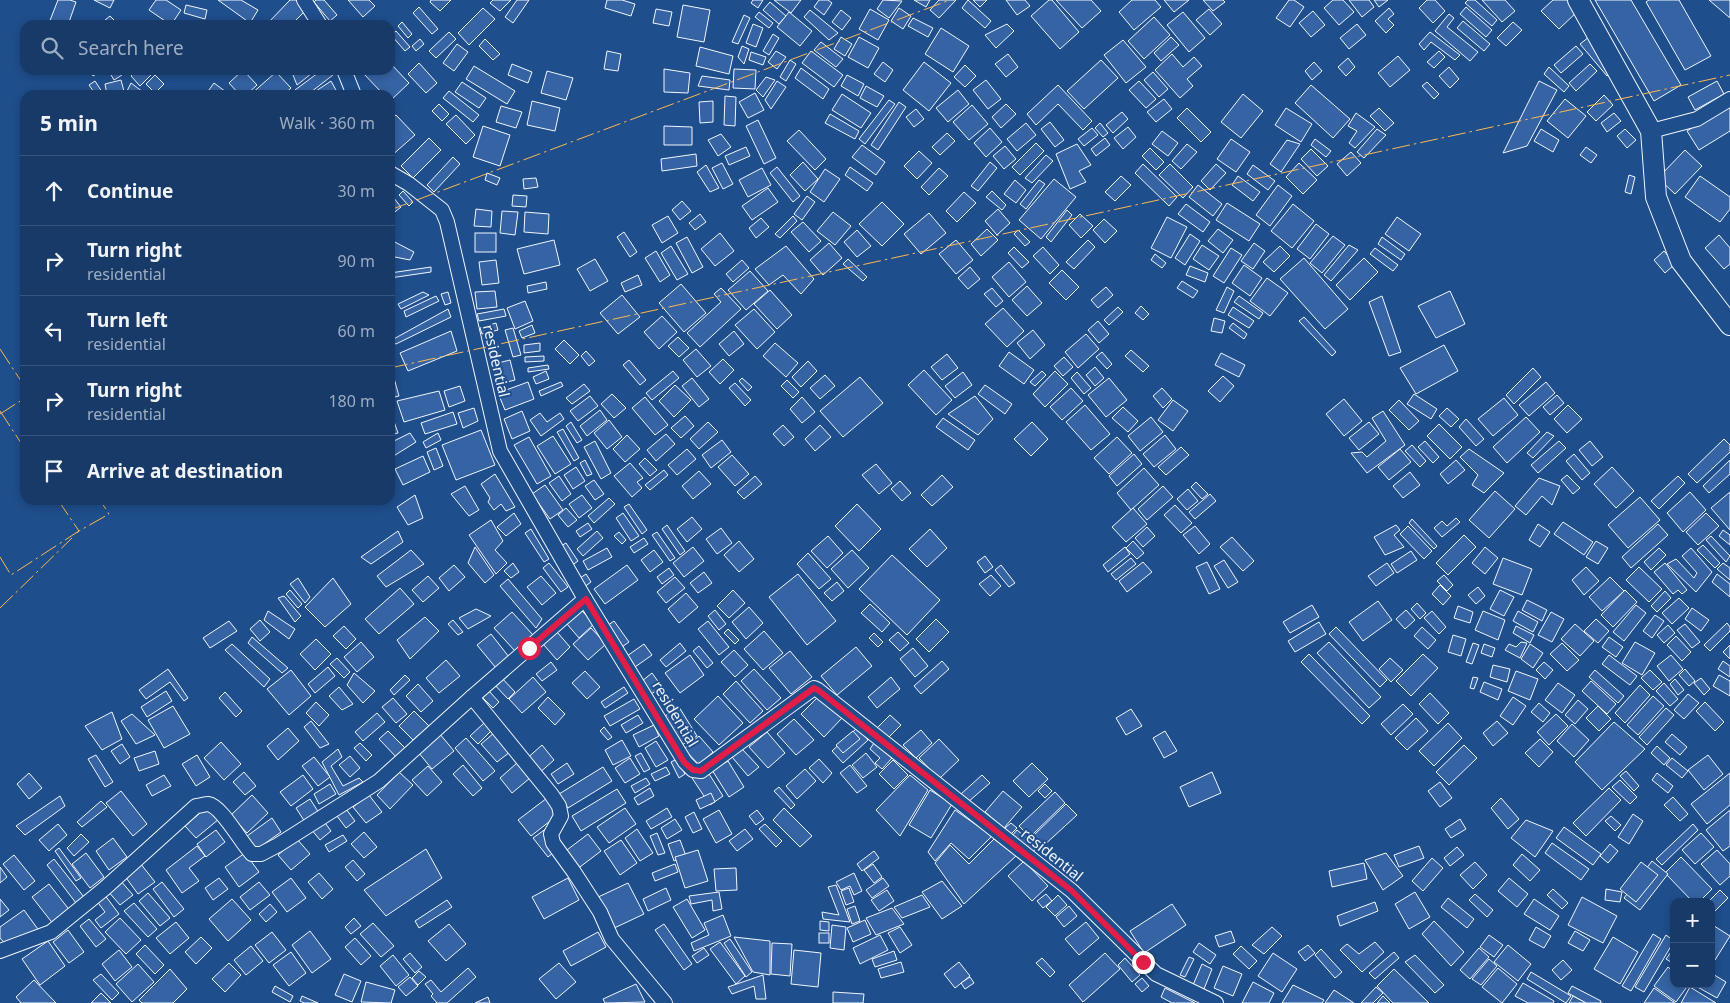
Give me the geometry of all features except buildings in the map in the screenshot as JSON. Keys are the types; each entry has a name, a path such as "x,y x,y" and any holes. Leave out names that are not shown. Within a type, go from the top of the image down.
{"street":[{"path":"304,0 317,20"},
{"path":"1578,0 1651,131 1656,197 1681,261 1730,325"},
{"path":"346,75 352,90"},
{"path":"1651,131 1697,119 1730,99"},
{"name":"residential","path":"395,176 409,184 442,210 447,222 500,451 684,762 693,770 701,771 814,688 1072,891 1156,974 1216,1003"},
{"path":"0,951 51,932 104,889 196,806 208,804 217,809 252,854 262,854 278,845 379,781 472,697 586,599"},
{"path":"472,697 559,806 561,816 551,834 553,843 600,912 612,939 665,1003"}],"power":[{"path":"395,208 950,0"},
{"path":"395,367 1730,75"},
{"path":"0,349 20,379"},
{"path":"0,414 20,401"},
{"path":"0,411 20,441"},
{"path":"61,505 79,531 77,533"},
{"path":"0,557 11,575 109,514 103,505"},
{"path":"0,608 72,538"}],"route":[{"path":"529,648 586,599 684,762 693,770 701,771 814,688 818,690 1072,891 1143,962"}]}
